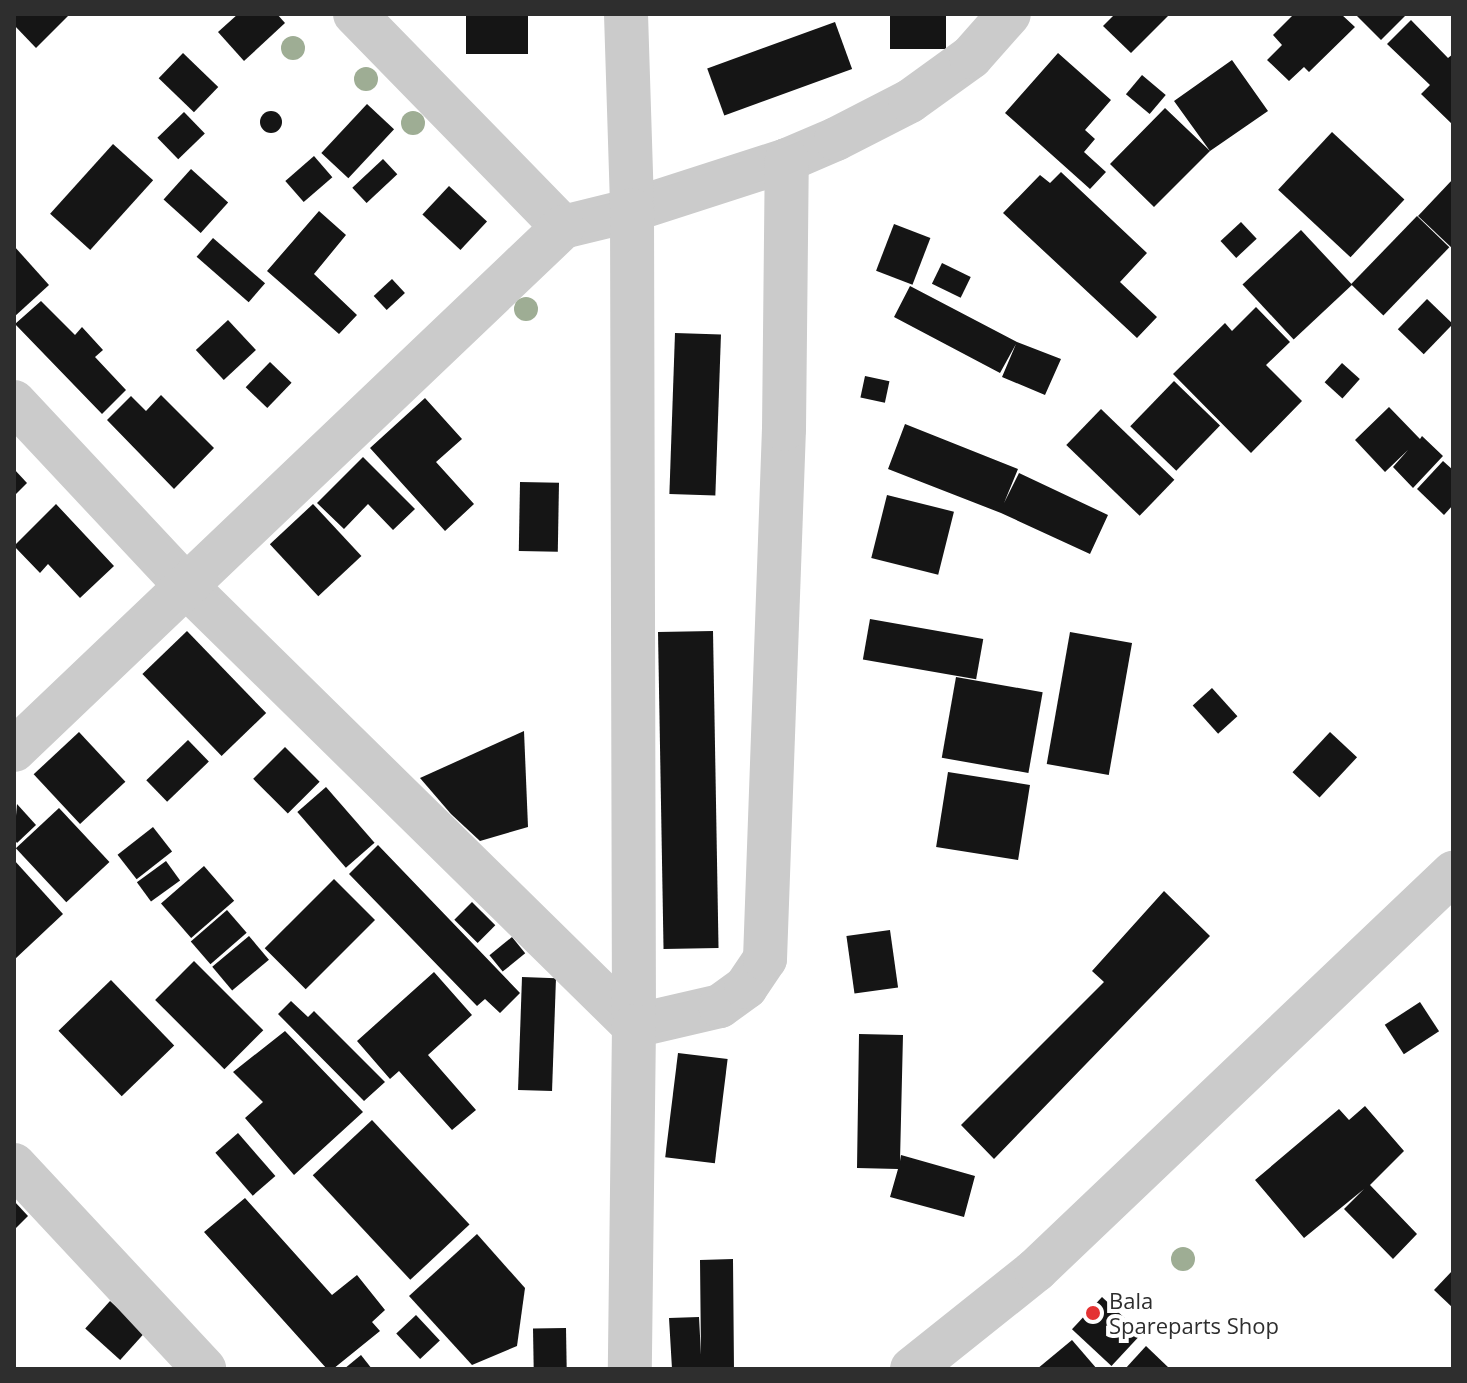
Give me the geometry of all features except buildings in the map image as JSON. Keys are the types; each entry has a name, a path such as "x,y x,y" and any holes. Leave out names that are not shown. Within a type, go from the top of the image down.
{"street":[{"path":"355,14 563,227"},
{"path":"626,14 632,210 634,1026 630,1369"},
{"path":"14,750 563,227 632,210 787,160 910,101 971,57 1009,14"},
{"path":"634,1026 720,1006 746,987 765,959 784,429 787,160"},
{"path":"14,402 186,586 634,1026"},
{"path":"912,1369 1036,1270 1453,873"},
{"path":"14,1165 204,1369"}],"place":[{"name":"Bala Spareparts Shop","path":"1093,1313"}]}
